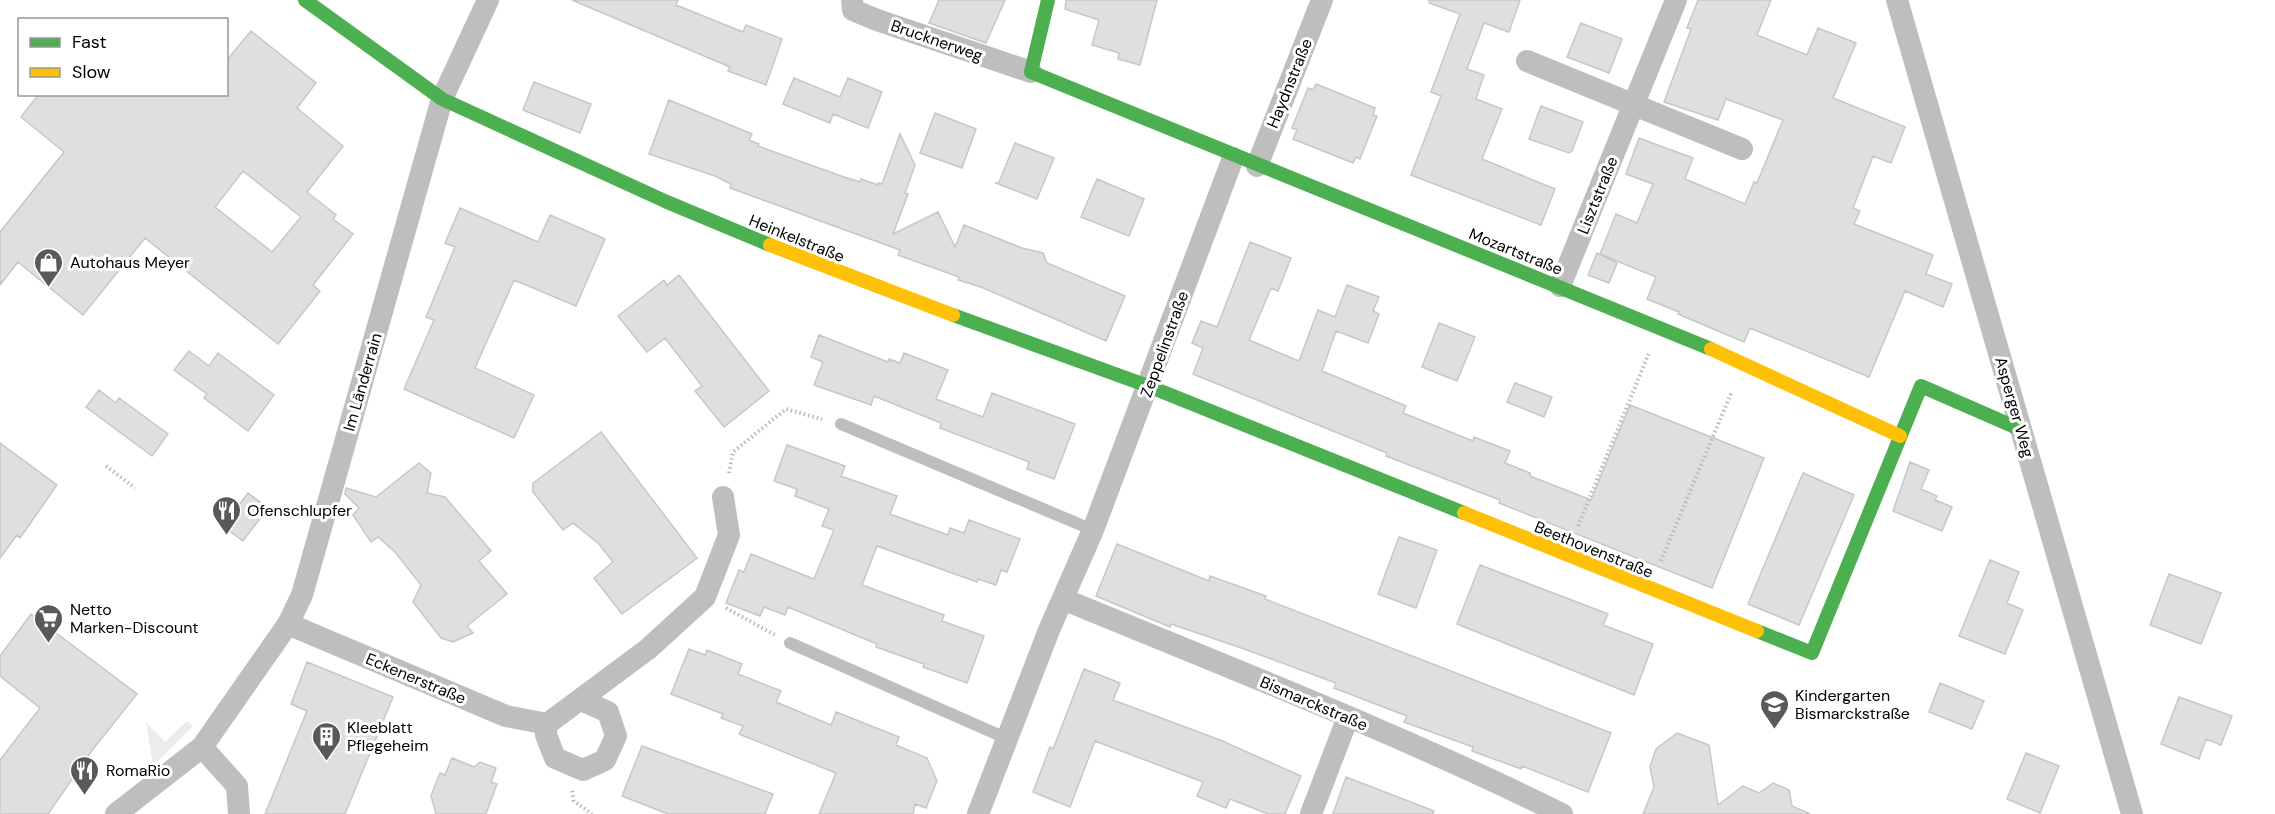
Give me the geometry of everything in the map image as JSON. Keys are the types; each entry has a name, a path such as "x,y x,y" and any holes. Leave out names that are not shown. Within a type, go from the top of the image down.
{"street":[{"name":"Heinkelstraße","path":"305,0 441,99 667,202 827,269 1148,386"},
{"name":"Im Länderrain","path":"116,814 201,747 288,624 302,595 441,99 488,0"},
{"name":"Brucknerweg","path":"852,0 853,10 877,20 1031,72"},
{"path":"1031,72 1048,0"},
{"name":"Haydnstraße","path":"1257,166 1322,0"},
{"name":"Lisztstraße","path":"1560,286 1676,0"},
{"name":"Asperger Weg","path":"1897,0 2132,814"},
{"path":"1527,61 1742,149"},
{"name":"Mozartstraße","path":"1031,72 1233,158 1660,327 1743,362 1900,436"},
{"name":"Zeppelinstraße","path":"978,814 1063,599 1093,530 1233,158"},
{"name":"Beethovenstraße","path":"1148,386 1812,653 1900,436"},
{"path":"1900,436 1921,386 2022,430"},
{"path":"581,700 608,712 616,735 605,760 583,770 555,758 546,735 548,724 648,649 705,597 729,536 723,497"},
{"name":"Bismarckstraße","path":"1063,599 1481,774 1562,814"},
{"name":"Eckenerstraße","path":"288,624 506,717 548,724"},
{"path":"1311,814 1348,717"},
{"path":"201,747 237,786 239,814"}],"lane":[{"path":"841,424 1093,530"},
{"path":"790,643 1008,739"}],"path":[{"path":"1566,556 1660,327"},
{"path":"1649,589 1743,362"},
{"path":"723,497 733,452 786,409 841,424"},
{"path":"106,466 135,488"},
{"path":"705,597 790,643"}],"shaded area":[{"path":"187,721 193,726 153,766 146,722 165,742"}],"building":[{"path":"572,0 678,0 676,5 743,32 746,25 782,39 766,85 728,71 730,67"},
{"path":"939,0 1005,0 986,43 929,23"},
{"path":"1066,0 1157,0 1140,65 1118,59 1119,53 1092,45 1099,20 1065,9"},
{"path":"1429,0 1520,0 1509,32 1484,23 1467,69 1484,75 1476,99 1502,109 1482,159 1555,189 1541,225 1411,175 1441,96 1431,92 1460,14 1429,3"},
{"path":"1698,0 1771,0 1757,35 1807,55 1818,28 1856,43 1833,98 1905,127 1891,163 1873,156 1853,208 1860,211 1854,224 1933,255 1926,274 1952,284 1943,307 1905,291 1869,377 1750,328 1744,342 1678,314 1679,312 1647,299 1656,277 1600,254 1616,214 1637,223 1653,184 1626,174 1639,138 1693,158 1685,179 1745,204 1754,182 1757,183 1783,120 1726,99 1718,120 1664,102 1691,29 1687,28"},
{"path":"1581,23 1622,39 1609,73 1567,57"},
{"path":"251,31 316,83 297,108 343,146 307,192 336,215 333,219 353,234 313,285 320,291 278,344 145,238 83,315 18,262 0,285 0,232 64,152 21,117 37,96 228,96 228,59","holes":["243,171 301,217 272,252 215,207"]},
{"path":"794,78 840,97 848,78 882,92 868,128 833,114 830,123 783,104"},
{"path":"534,82 591,104 580,133 523,110"},
{"path":"1316,84 1375,108 1373,115 1377,116 1360,159 1356,157 1353,163 1293,139 1297,130 1292,128 1308,88 1313,90"},
{"path":"669,100 752,134 749,140 759,144 758,146 844,177 860,182 861,179 878,185 878,183 882,184 900,134 915,165 905,193 908,194 893,234 938,212 955,247 964,225 1022,248 1043,253 1047,263 1125,296 1106,341 981,287 958,280 959,277 898,255 900,250 730,188 731,184 715,176 649,154"},
{"path":"1541,106 1583,122 1572,151 1569,153 1529,139"},
{"path":"935,113 976,129 962,168 920,153"},
{"path":"1015,143 1054,158 1037,199 996,183 999,182"},
{"path":"1097,179 1144,199 1129,236 1081,217"},
{"path":"460,208 538,242 550,215 605,239 576,306 514,280 475,368 534,395 514,438 404,389 434,320 426,317 455,247 445,243"},
{"path":"1250,242 1291,258 1278,291 1271,288 1249,340 1299,361 1318,310 1335,317 1347,285 1379,297 1373,311 1379,314 1368,343 1336,331 1322,371 1406,406 1403,413 1473,441 1474,437 1510,451 1505,463 1530,473 1530,476 1591,500 1630,405 1764,458 1712,588 1499,503 1500,500 1386,456 1387,453 1193,374 1203,348 1192,343 1201,321 1217,327"},
{"path":"1597,253 1617,263 1609,283 1588,275"},
{"path":"679,275 769,391 724,427 695,391 702,386 665,338 647,352 618,316 664,280 667,285"},
{"path":"1439,323 1475,337 1457,381 1422,367"},
{"path":"819,335 888,362 889,359 900,363 904,353 948,370 936,399 983,417 992,393 1075,424 1054,479 1027,469 1029,462 940,428 941,423 874,396 871,405 814,385 823,362 811,357"},
{"path":"189,351 209,366 218,353 274,395 248,431 204,398 207,394 174,370"},
{"path":"1515,383 1552,397 1544,417 1507,402"},
{"path":"99,390 116,403 119,398 168,434 152,456 86,407"},
{"path":"601,432 697,558 622,614 594,578 613,562 599,544 573,523 563,530 533,492 533,483"},
{"path":"0,443 57,485 20,538 17,535 0,558"},
{"path":"787,445 845,466 841,476 897,496 890,514 948,535 950,528 964,533 969,520 1020,539 1007,572 1001,570 996,585 978,579 977,582 877,546 862,585 944,615 942,621 984,636 967,683 923,667 924,664 876,647 877,644 788,607 785,615 764,607 760,616 726,603 739,570 744,572 751,554 814,579 834,530 822,526 829,509 795,496 797,489 774,481"},
{"path":"1910,462 1929,470 1921,489 1937,496 1935,500 1952,507 1942,531 1893,511"},
{"path":"419,463 431,473 427,493 445,497 491,551 479,561 507,594 467,626 473,633 453,642 441,638 413,602 421,585 395,552 378,537 371,542 353,515 359,508 345,494 346,488 376,497"},
{"path":"1803,473 1854,495 1799,625 1748,604"},
{"path":"248,493 268,508 243,541 223,526"},
{"path":"1399,537 1437,550 1416,608 1378,594"},
{"path":"1117,544 1209,581 1210,576 1266,596 1265,599 1611,733 1588,792 1522,766 1521,769 1472,751 1473,747 1404,722 1407,716 1334,688 1336,683 1171,624 1170,627 1096,596"},
{"path":"1990,560 2019,572 2007,603 2023,610 2005,654 1959,636"},
{"path":"1480,565 1608,614 1603,625 1653,644 1634,695 1457,624"},
{"path":"2169,574 2221,593 2201,644 2150,625"},
{"path":"31,614 137,694 93,749 48,814 0,814 0,760 40,708 0,676 0,656"},
{"path":"689,649 705,655 707,650 742,664 738,674 781,691 776,702 831,725 836,712 899,737 896,745 927,758 937,781 926,808 915,804 913,814 819,814 836,773 739,734 743,726 721,718 723,714 671,694"},
{"name":"Kleeblatt Pflegeheim","path":"307,662 393,697 345,814 265,814 307,711 291,704"},
{"path":"1084,669 1120,683 1113,700 1220,740 1301,776 1285,814 1268,814 1230,799 1226,808 1197,796 1203,782 1095,741 1070,807 1033,792 1050,747 1053,749"},
{"path":"1940,683 1984,701 1972,729 1929,712"},
{"path":"2179,697 2232,716 2221,745 2206,739 2199,759 2161,744"},
{"path":"1677,733 1709,745 1718,805 1743,786 1759,793 1773,783 1789,790 1792,806 1810,814 1643,814 1654,787 1650,767 1656,749"},
{"path":"642,746 773,794 765,814 668,814 622,796"},
{"path":"2026,753 2059,766 2040,813 2007,799"},
{"path":"452,758 474,767 480,762 496,768 491,782 497,784 486,814 436,814 431,796 440,773 445,775"},
{"path":"1346,777 1434,811 1433,814 1333,814"}],"traffic: fast":[{"path":"305,0 442,99 667,202 770,245"},
{"path":"1048,0 1031,72 1711,349"},
{"path":"953,315 1148,386 1464,513"},
{"path":"1757,631 1812,653 1921,386 2022,430"}],"traffic: slow":[{"path":"770,245 953,315"},
{"path":"1711,349 1900,436"},
{"path":"1464,513 1757,631"}],"place":[{"name":"Autohaus Meyer","path":"49,288"},
{"name":"Ofenschlupfer","path":"226,536"},
{"name":"Netto Marken-Discount","path":"49,644"},
{"name":"Kindergarten Bismarckstraße","path":"1774,730"},
{"name":"Kleeblatt Pflegeheim","path":"326,762"},
{"name":"RomaRio","path":"85,796"}]}
